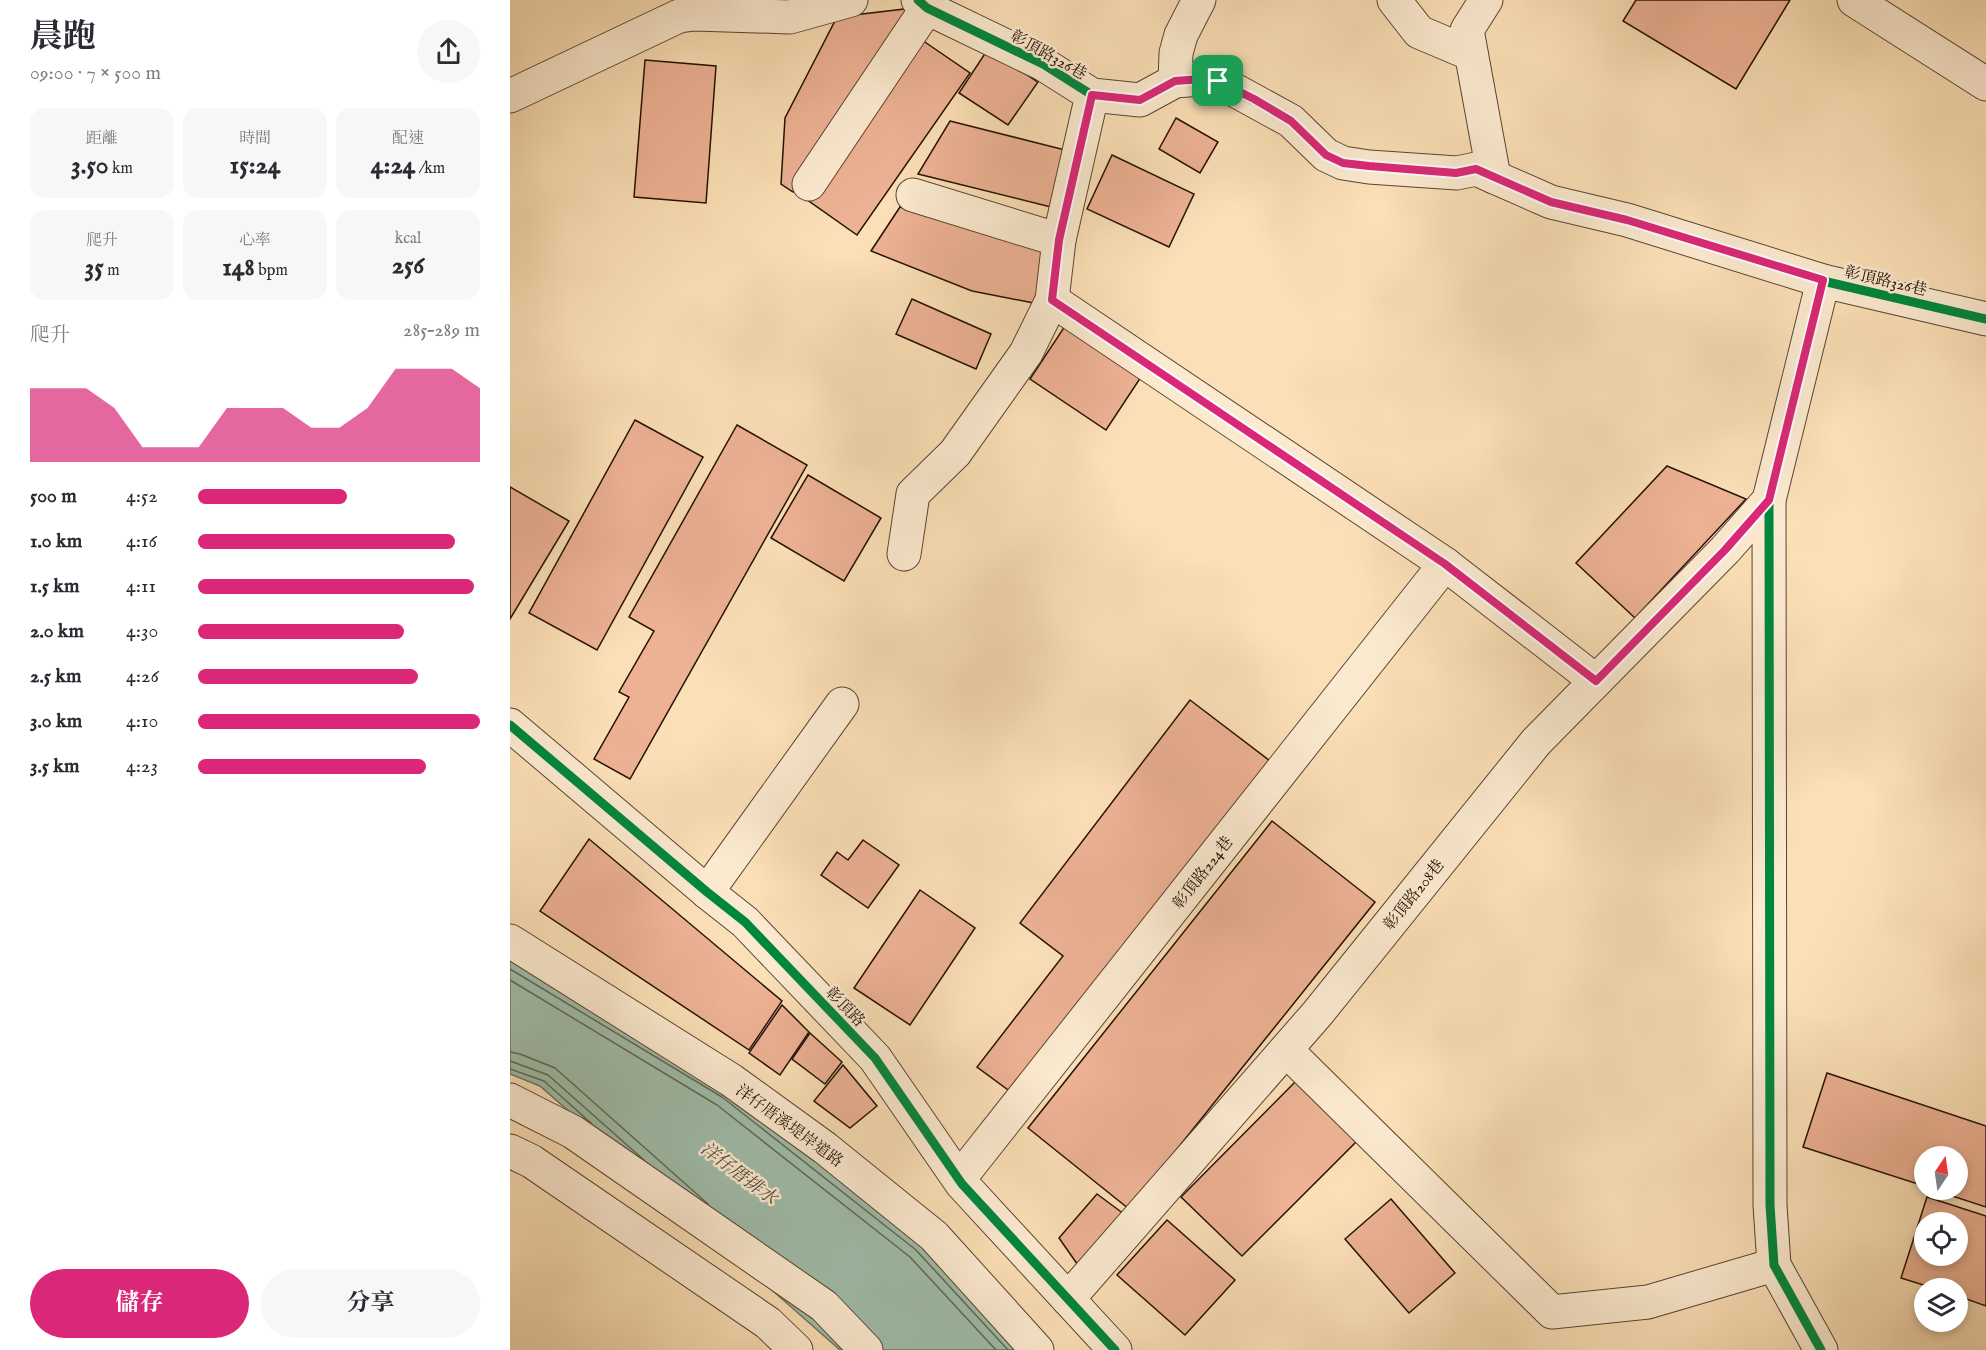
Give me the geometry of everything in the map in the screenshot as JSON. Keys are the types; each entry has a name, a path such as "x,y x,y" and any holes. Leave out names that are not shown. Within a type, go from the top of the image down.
{"street":[{"path":"510,96 679,16 694,14 790,17 851,0"},
{"path":"1175,81 1176,53 1181,35 1199,0"},
{"path":"1394,0 1419,32 1471,54"},
{"path":"1486,0 1467,30 1494,177"},
{"path":"1854,0 1986,84"},
{"path":"809,184 923,4"},
{"name":"彰頂路326巷","path":"923,4 1043,64 1092,95 1140,100 1175,81 1202,79 1218,81 1291,121 1326,155 1343,163 1456,173 1476,169 1551,202 1627,220 1823,280 1986,319"},
{"path":"904,554 913,494 955,453 1026,353 1052,300 1059,240 1092,95"},
{"path":"913,195 1059,240"},
{"path":"1821,1350 1774,1265 1770,1205 1769,500 1823,280"},
{"path":"1052,300 1445,564 1596,681"},
{"name":"彰頂路208巷","path":"1068,1299 1324,1005 1536,742 1725,550 1769,500"},
{"name":"彰頂路224巷","path":"959,1179 1445,564"},
{"path":"707,892 842,704"},
{"name":"彰頂路","path":"510,725 745,922 875,1058 959,1179 1115,1350"},
{"name":"洋仔厝溪堤岸道路","path":"510,941 730,1080 825,1148 934,1236 1037,1350"},
{"path":"1286,1050 1552,1312 1648,1302 1774,1265"},
{"path":"510,1100 573,1132 824,1306 866,1350"},
{"path":"510,1151 531,1161 768,1323 796,1350"}],"water":[{"name":"洋仔厝排水","path":"510,953 729,1086 925,1240 1027,1350 840,1350 540,1086 510,1074"}],"building":[{"path":"1636,0 1790,0 1736,89 1623,21"},
{"path":"913,8 793,192 781,184 785,118 837,17"},
{"path":"919,38 970,73 857,235 806,199"},
{"path":"988,49 1038,82 1008,125 959,93"},
{"path":"645,60 716,66 706,203 634,197"},
{"path":"1176,118 1218,142 1200,173 1159,149"},
{"path":"950,121 1077,153 1063,210 918,174"},
{"path":"1112,155 1194,194 1169,247 1087,209"},
{"path":"900,207 1047,252 1039,304 972,291 871,251"},
{"path":"912,299 991,334 976,369 896,334"},
{"path":"1065,326 1141,377 1106,430 1030,379"},
{"path":"635,420 703,457 597,650 529,613"},
{"path":"737,425 807,465 630,779 594,759 629,697 619,692 654,631 629,617"},
{"path":"1667,466 1746,499 1635,618 1576,563"},
{"path":"808,475 881,518 844,581 771,538"},
{"path":"510,487 569,521 510,619"},
{"path":"1190,700 1270,761 1015,1095 977,1067 1063,956 1020,923"},
{"path":"1272,821 1375,902 1129,1209 1028,1128"},
{"path":"589,839 782,1001 749,1050 540,911"},
{"path":"863,840 899,865 868,908 821,875 837,852 848,860"},
{"path":"920,890 975,928 910,1025 854,988"},
{"path":"782,1005 809,1032 780,1075 749,1053"},
{"path":"810,1033 842,1062 825,1084 792,1059"},
{"path":"843,1065 877,1106 850,1128 814,1101"},
{"path":"1827,1073 1986,1126 1986,1207 1965,1200 1968,1200 1968,1146 1914,1146 1914,1183 1803,1147"},
{"path":"1296,1081 1357,1141 1242,1256 1181,1197"},
{"path":"1097,1194 1128,1217 1080,1268 1059,1238"},
{"path":"1391,1199 1455,1273 1409,1313 1345,1239"},
{"path":"1926,1200 1936,1200 1986,1216 1986,1306 1968,1300 1968,1278 1914,1278 1914,1282 1901,1278 1914,1238 1914,1266 1968,1266 1968,1212 1922,1212"},
{"path":"1167,1220 1235,1280 1185,1335 1117,1275"}],"cycle path":[{"path":"918,0 927,8 1043,64 1092,95 1140,100 1175,81 1202,79 1218,81 1291,121 1326,155 1343,163 1457,173 1476,169 1551,202 1627,220 1823,281 1986,319"},
{"path":"1821,1350 1774,1265 1770,1205 1769,500 1823,281"},
{"path":"510,725 745,922 875,1058 962,1184 1115,1350"}],"route":[{"path":"1202,79 1218,81 1291,121 1326,155 1343,163 1456,173 1476,169 1551,202 1627,220 1823,280 1769,500 1725,550 1596,681 1445,564 1052,300 1059,240 1092,95 1140,100 1175,81 1202,79"}]}
